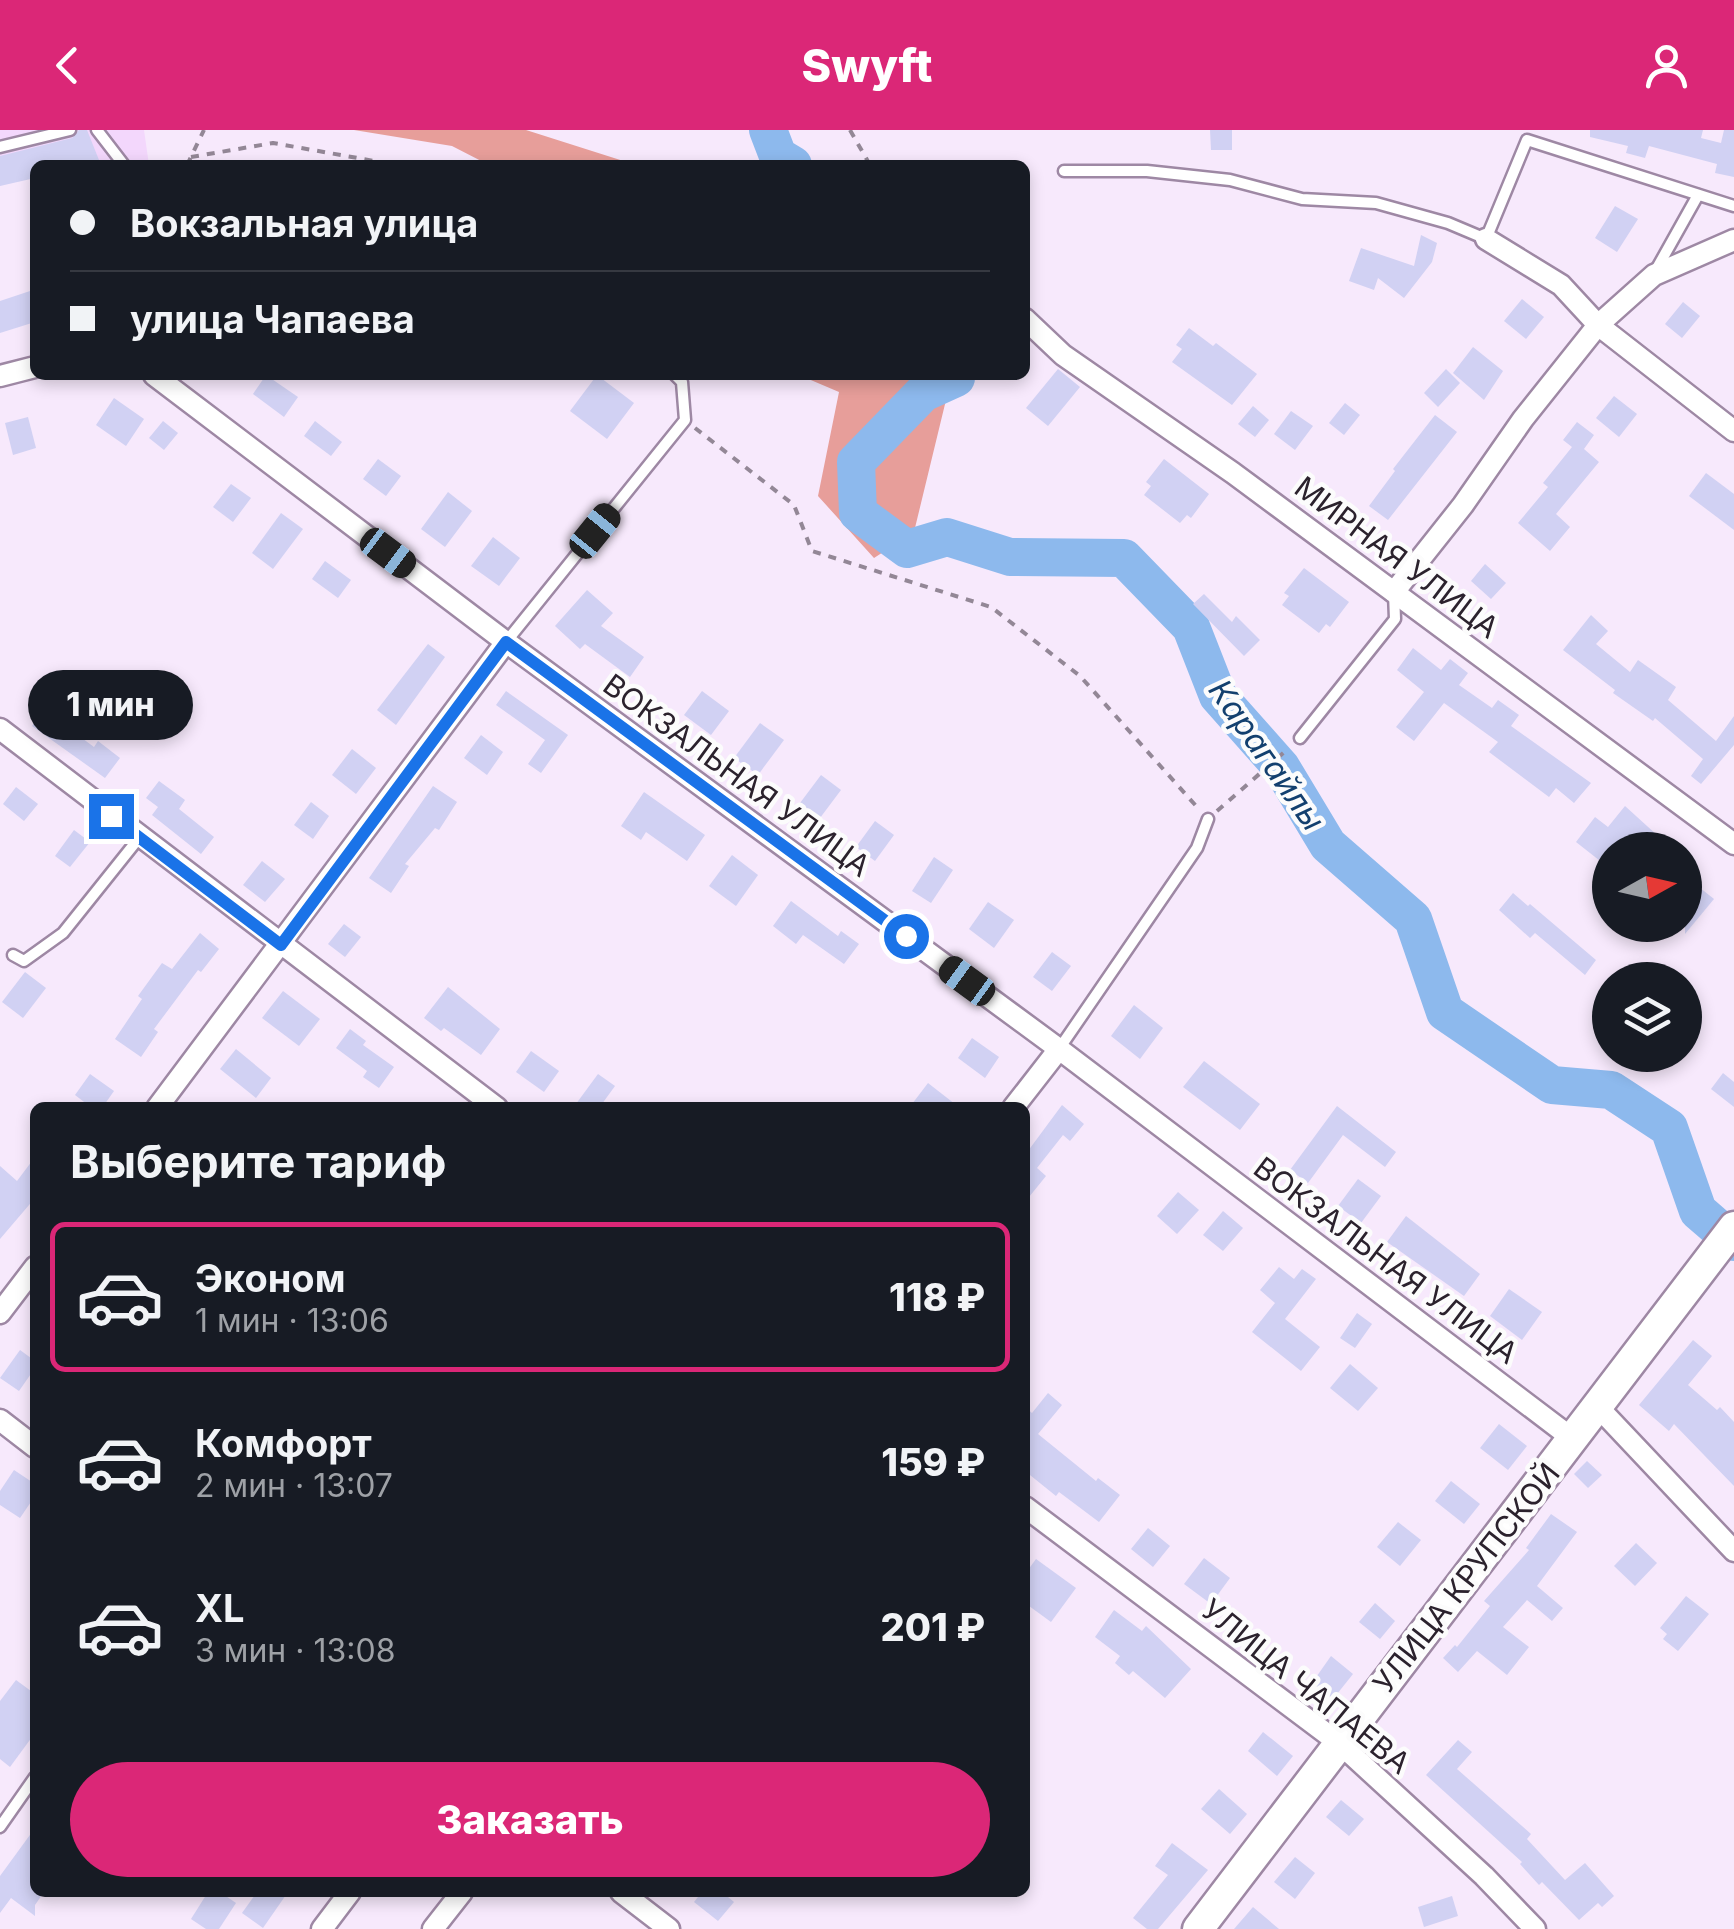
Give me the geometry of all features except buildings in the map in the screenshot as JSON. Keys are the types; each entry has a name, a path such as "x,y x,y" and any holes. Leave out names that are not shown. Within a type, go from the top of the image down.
{"main road":[{"name":"УЛИЦА КРУПСКОЙ","path":"1198,1929 1734,1227"}],"street":[{"path":"1486,239 1561,285 1598,325 1734,431"},
{"path":"1394,592 1463,504 1522,419 1598,325 1654,275 1734,240"},
{"name":"МИРНАЯ УЛИЦА","path":"1030,323 1064,354 1233,472 1734,844"},
{"path":"0,376 30,368"},
{"name":"ВОКЗАЛЬНАЯ УЛИЦА","path":"161,380 506,642 1059,1049 1573,1439"},
{"path":"162,1102 506,642"},
{"path":"0,729 488,1102"},
{"path":"1018,1102 1059,1049"},
{"path":"0,1313 30,1274"},
{"path":"1598,1407 1734,1551"},
{"path":"0,1420 30,1443"},
{"name":"УЛИЦА ЧАПАЕВА","path":"1030,1511 1339,1743 1484,1876 1534,1929"},
{"path":"322,1929 346,1897"},
{"path":"433,1929 458,1897"},
{"path":"628,1897 670,1929"}],"lane":[{"path":"0,147 70,130"},
{"path":"96,130 120,160"},
{"path":"1064,171 1147,171 1230,180 1302,199 1376,203 1486,239 1527,140 1734,206"},
{"path":"1654,275 1698,195"},
{"path":"506,642 684,420 680,380"},
{"path":"1300,738 1394,619 1394,592"},
{"path":"1059,1049 1197,848 1208,820"},
{"path":"12,955 24,961 63,933 139,838"},
{"path":"0,1826 30,1785"}],"path":[{"path":"190,160 204,130"},
{"path":"850,130 867,160"},
{"path":"191,157 272,142 370,160"},
{"path":"684,420 794,504 812,551 990,607 1080,676 1208,820 1300,738"}],"shaded area":[{"path":"0,130 144,130 148,160 30,160 30,168 0,186"},
{"path":"354,130 526,130 620,160 479,160 452,146"},
{"path":"811,380 932,380 946,400 914,532 874,558 818,496 839,392"}],"waterway":[{"name":"Карагайлы","path":"768,130 778,156 785,160"},
{"name":"Карагайлы","path":"952,380 923,393 856,462 858,513 907,549 947,537 1010,557 1124,558 1191,627 1218,696 1281,767 1328,845 1413,919 1445,1012 1552,1085 1611,1090 1669,1128 1698,1211 1734,1242"}],"route":[{"path":"111,816 281,945 506,642 906,936"}]}
